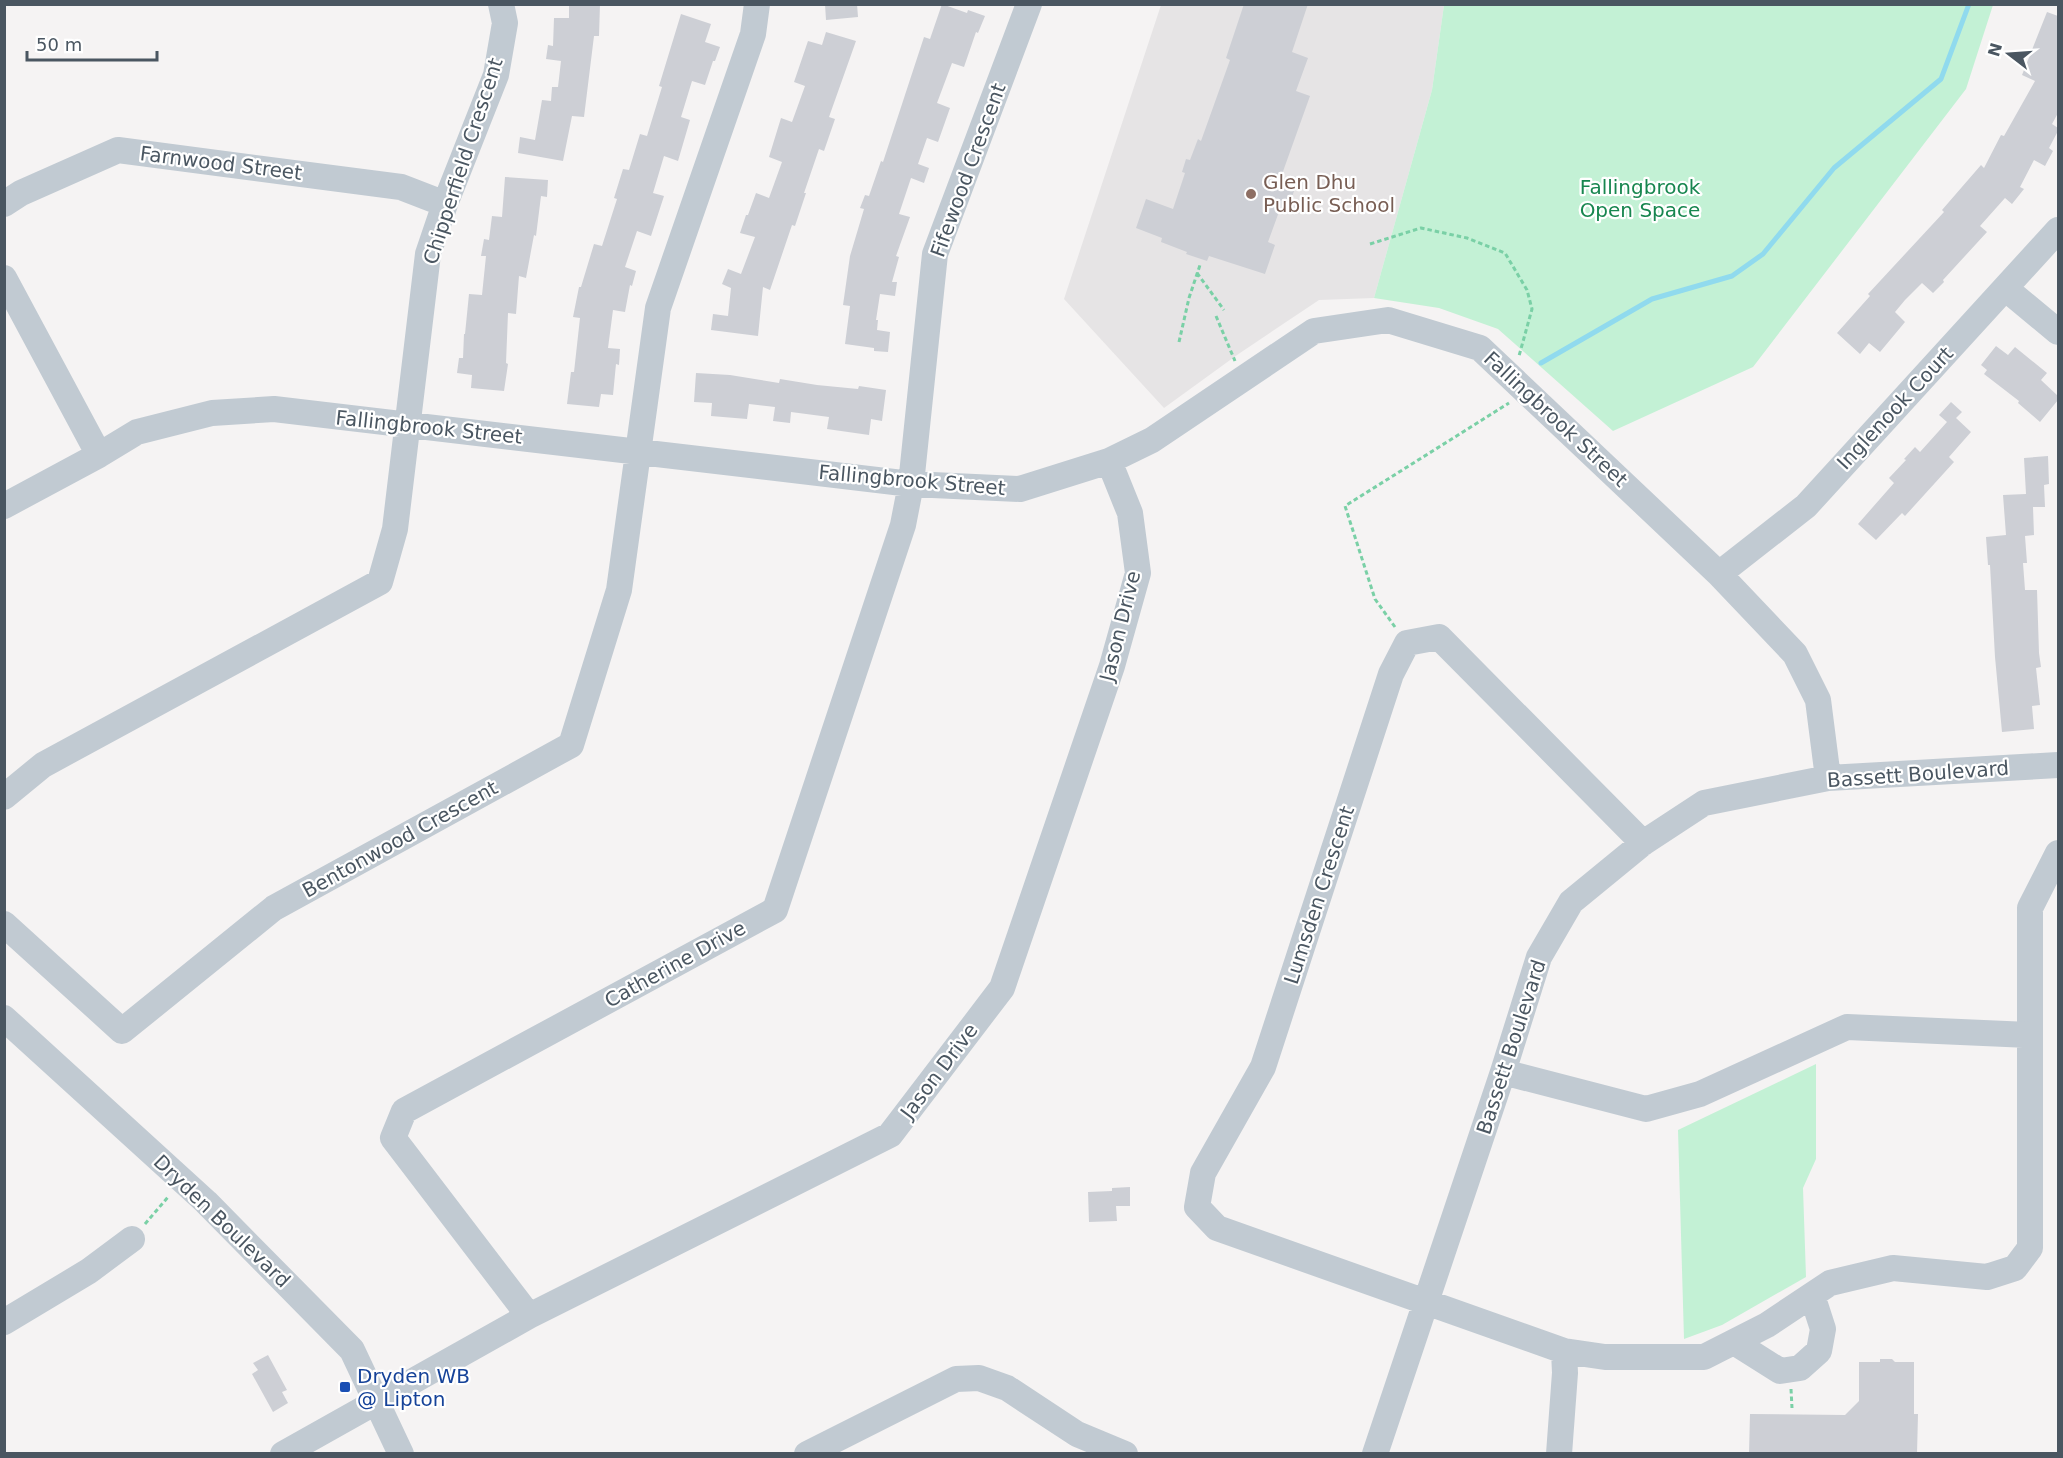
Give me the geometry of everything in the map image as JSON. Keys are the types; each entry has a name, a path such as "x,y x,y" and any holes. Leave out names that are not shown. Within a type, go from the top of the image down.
{"street":[{"name":"Chipperfield Crescent","path":"407,426 428,254 445,204 496,75 505,23 501,4"},
{"path":"638,450 658,308 753,34 757,4"},
{"name":"Fifewood Crescent","path":"911,484 935,254 1029,4"},
{"name":"Farnwood Street","path":"4,204 21,193 118,150 401,187 445,204"},
{"name":"Inglenook Court","path":"1719,574 1806,506 2058,230"},
{"path":"4,278 99,455"},
{"path":"2005,288 2058,332"},
{"name":"Fallingbrook Street","path":"4,506 137,432 212,413 274,409 407,426 638,450 911,484 1020,489 1109,461 1152,440 1314,331 1388,320 1480,348 1719,574 1795,654 1818,700 1828,778"},
{"path":"4,797 43,765 380,582 395,529 407,426"},
{"name":"Bentonwood Crescent","path":"4,924 122,1031 274,908 571,745 619,590 638,450"},
{"name":"Jason Drive","path":"283,1454 529,1316 890,1135 1002,988 1112,666 1138,573 1130,513 1109,461"},
{"name":"Catherine Drive","path":"529,1316 393,1138 404,1111 775,910 903,525 911,484"},
{"path":"1407,643 1439,637 1643,843"},
{"name":"Lumsden Crescent","path":"1407,643 1391,674 1263,1067 1203,1173 1197,1207 1217,1228 1427,1303"},
{"name":"Bassett Boulevard","path":"1375,1454 1427,1303 1539,957 1571,902 1643,843 1704,803 1828,778 2058,765"},
{"path":"1427,1303 1564,1351 1605,1357 1704,1357 1767,1325 1830,1283 1893,1268 1987,1277 2015,1268 2030,1248 2030,909 2058,853"},
{"name":"Dryden Boulevard","path":"4,1018 206,1202 352,1350 402,1454"},
{"path":"1503,1072 1646,1109 1701,1094 1847,1027 2029,1035"},
{"path":"4,1322 89,1271 132,1239"},
{"path":"1734,1342 1780,1371 1800,1368 1819,1352 1823,1329 1812,1295"},
{"path":"1559,1454 1565,1373 1564,1351"},
{"path":"807,1454 956,1379 979,1378 1007,1388 1077,1434 1125,1454"}],"path":[{"path":"1370,244 1421,228 1467,238 1506,253 1527,290 1532,309 1520,385 1345,506 1375,599 1407,643"},
{"path":"1179,342 1200,264"},
{"path":"1197,273 1224,310"},
{"path":"1216,316 1242,378"},
{"path":"132,1239 182,1180"}],"shaded area":[{"name":"Glen Dhu Public School","path":"1161,5 1444,5 1432,90 1374,298 1319,300 1164,408 1064,299"}],"green space":[{"name":"Fallingbrook Open Space","path":"1444,4 1993,5 1966,89 1753,367 1613,431 1498,329 1439,308 1374,298 1432,90"},
{"path":"1816,1064 1816,1159 1803,1188 1806,1277 1722,1325 1684,1339 1678,1130"}],"building":[{"path":"569,4 600,4 599,36 594,36 584,117 572,116 563,161 518,153 520,137 535,140 542,100 551,101 552,87 558,87 561,61 546,59 548,45 553,46 554,18 569,18"},
{"path":"825,4 857,4 858,17 826,20"},
{"path":"942,4 967,13 968,10 985,16 978,33 976,32 964,67 952,63 937,103 950,108 938,142 927,138 918,164 929,168 924,183 911,178 899,214 910,217 896,256 899,257 892,282 897,282 895,296 880,294 876,320 878,320 877,330 890,332 888,352 874,351 874,348 845,344 850,306 843,305 850,256 864,209 860,208 865,195 869,196 881,161 883,162 924,37 930,39"},
{"path":"1244,4 1308,4 1292,52 1308,58 1296,91 1310,96 1281,177 1297,182 1287,212 1280,209 1268,242 1275,245 1265,274 1209,256 1207,261 1186,254 1187,252 1161,242 1162,238 1136,228 1146,199 1173,209 1185,173 1182,172 1186,159 1190,160 1198,139 1201,141 1230,60 1226,58"},
{"path":"2047,12 2058,16 2058,113 2052,124 2058,128 2058,131 2049,148 2053,151 2045,166 2034,160 2020,187 2024,189 2012,204 2005,198 1980,226 1987,232 1933,293 1922,283 1905,300 1895,312 1905,322 1880,352 1869,343 1860,354 1837,333 1870,296 1868,294 1944,212 1942,210 1981,165 1984,168 2001,135 2004,136 2035,81 2022,75"},
{"path":"681,14 711,24 705,42 720,47 705,85 692,81 681,117 690,120 678,161 664,156 653,193 664,196 651,236 637,231 625,267 636,271 632,286 630,285 625,312 613,310 608,348 620,349 613,395 601,394 599,407 567,404 571,372 574,372 580,318 573,317 579,287 581,287 594,244 602,246 617,199 614,198 623,169 629,170 640,134 647,136 662,87 659,86"},
{"path":"826,32 856,41 829,117 835,119 824,151 819,149 795,226 792,225 770,290 763,287 758,336 711,330 713,314 728,316 731,288 722,284 728,269 741,274 755,237 740,233 746,215 748,215 756,193 769,198 782,162 769,157 781,118 792,122 805,86 794,82 808,41 822,45"},
{"path":"505,177 548,180 547,197 541,196 536,236 534,235 526,278 519,276 516,314 508,313 506,363 508,364 504,391 471,388 472,375 457,373 459,358 463,358 469,294 482,295 486,256 481,256 484,239 489,240 492,216 502,217"},
{"path":"1996,346 2008,355 2015,347 2047,373 2041,380 2058,396 2058,400 2040,422 2018,403 2019,401 1984,374 1987,370 1981,365"},
{"path":"696,373 730,375 779,383 780,379 817,385 858,389 859,386 886,390 882,421 871,419 869,435 827,429 829,417 791,412 790,423 773,421 775,407 749,404 747,419 711,416 712,403 694,402"},
{"path":"1951,402 1962,412 1956,418 1971,432 1949,457 1954,462 1905,516 1902,513 1876,540 1858,524 1894,483 1889,478 1906,460 1904,459 1915,447 1920,452 1947,422 1939,415"},
{"path":"2048,456 2049,484 2044,485 2045,507 2033,507 2034,535 2025,536 2027,563 2023,563 2025,590 2037,590 2041,667 2036,668 2040,705 2032,706 2034,729 2002,732 1986,537 2006,535 2003,495 2026,494 2024,458"},
{"path":"1130,1187 1130,1206 1116,1206 1117,1221 1089,1222 1088,1192 1112,1191 1112,1188"},
{"path":"268,1355 287,1390 282,1392 288,1403 273,1412 252,1374 258,1370 253,1363"},
{"path":"1880,1359 1914,1362 1914,1414 1918,1414 1917,1454 1749,1454 1750,1414 1845,1415 1859,1401 1859,1362 1880,1362"}],"waterway":[{"path":"1541,363 1652,299 1732,276 1763,254 1834,168 1941,79 1969,4"}],"place":[{"name":"Glen Dhu Public School","path":"1251,194"},
{"name":"Dryden WB @ Lipton","path":"345,1387"}]}
